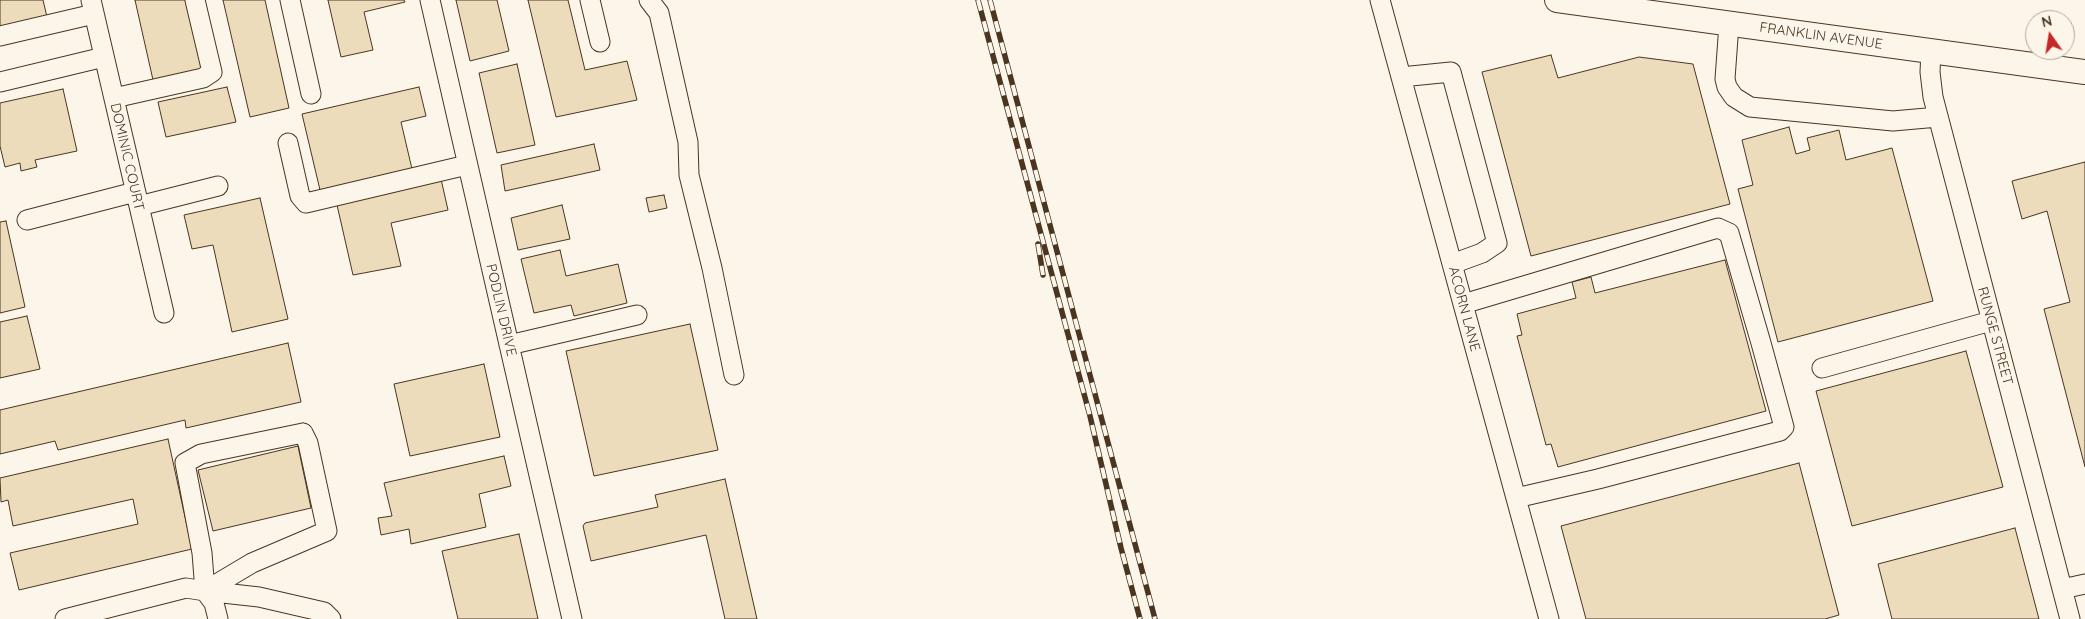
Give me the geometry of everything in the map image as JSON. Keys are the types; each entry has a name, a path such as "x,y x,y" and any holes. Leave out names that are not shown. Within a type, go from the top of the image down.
{"main road":[{"name":"FRANKLIN AVENUE","path":"1567,1 2085,72"}],"street":[{"path":"114,98 203,78 212,72 195,0"},
{"path":"290,0 311,94"},
{"name":"PODLIN DRIVE","path":"430,0 572,619"},
{"path":"590,0 600,42"},
{"path":"649,0 659,13 688,142 690,175 712,268 734,375"},
{"name":"ACORN LANE","path":"1380,0 1549,619"},
{"path":"0,36 92,7"},
{"name":"DOMINIC COURT","path":"92,7 164,313"},
{"path":"1729,24 1725,79 1727,87 1734,96 1750,108 1893,121 1938,117"},
{"name":"RUNGE STREET","path":"1931,51 1932,97 2070,619"},
{"path":"0,82 104,57"},
{"path":"1401,77 1451,72 1497,243 1482,253 1452,264"},
{"path":"288,143 300,196 306,203 467,165"},
{"path":"27,220 218,186"},
{"path":"1463,304 1718,228 1728,233 1784,427 1780,431 1598,479 1516,498"},
{"path":"509,344 637,315"},
{"path":"1822,368 1991,321"},
{"path":"205,591 252,563 327,531 308,443 303,433 201,454 186,463 202,553 205,591 214,602 218,619"},
{"path":"2062,589 2085,584"},
{"path":"65,619 186,588 259,597 324,612 331,619"}],"building":[{"path":"0,0 43,0 47,17 0,27"},
{"path":"135,0 188,0 203,69 153,80"},
{"path":"223,0 265,0 289,108 250,117"},
{"path":"328,0 404,0 405,2 364,12 373,50 341,57"},
{"path":"456,0 497,0 509,51 470,61"},
{"path":"528,0 568,0 585,70 627,61 637,100 556,117"},
{"path":"1551,55 1558,78 1639,57 1693,64 1730,204 1531,256 1482,72"},
{"path":"517,64 535,145 497,153 479,73"},
{"path":"227,87 236,122 166,137 158,102"},
{"path":"419,87 426,116 401,122 412,169 320,190 302,114"},
{"path":"63,89 77,151 35,160 37,167 21,171 20,163 5,167 0,146 0,103"},
{"path":"1789,127 1796,154 1810,150 1807,138 1839,130 1846,160 1892,148 1933,301 1778,342 1738,189 1753,185 1742,140"},
{"path":"594,144 600,170 505,191 501,165"},
{"path":"2085,162 2085,467 2044,309 2070,302 2047,211 2022,219 2012,181"},
{"path":"441,179 448,210 391,223 401,266 353,275 337,205"},
{"path":"664,195 667,208 649,212 646,198"},
{"path":"260,198 288,319 232,332 213,245 192,249 184,215"},
{"path":"562,205 570,239 518,250 511,218"},
{"path":"6,221 25,307 0,313 0,222"},
{"path":"560,250 566,276 618,264 627,303 574,316 571,305 534,313 521,259"},
{"path":"1725,260 1766,411 1558,467 1551,444 1546,445 1517,336 1522,335 1517,314 1576,298 1572,282 1591,277 1595,293"},
{"path":"27,316 40,369 0,378 0,322"},
{"path":"690,324 718,450 594,476 566,351"},
{"path":"288,343 301,402 186,428 185,420 58,450 55,441 0,454 0,410"},
{"path":"1966,351 2003,487 1852,526 1816,391"},
{"path":"484,364 500,437 410,456 394,384"},
{"path":"168,439 192,549 19,590 10,553 138,524 133,499 13,526 8,500 1,502 0,478"},
{"path":"298,446 311,508 213,531 198,470"},
{"path":"504,456 511,486 479,494 486,527 411,544 409,529 381,535 378,518 392,516 384,483"},
{"path":"1799,463 1839,615 1825,619 1586,619 1561,526"},
{"path":"725,479 757,619 725,619 706,535 591,561 583,526 585,523 658,507 655,495"},
{"path":"2015,528 2039,619 1892,619 1878,564"},
{"path":"519,534 538,619 458,619 442,551"}],"railway":[{"path":"978,0 1090,416 1140,619"},
{"path":"990,0 1155,619"},
{"path":"1038,244 1043,275"}]}
